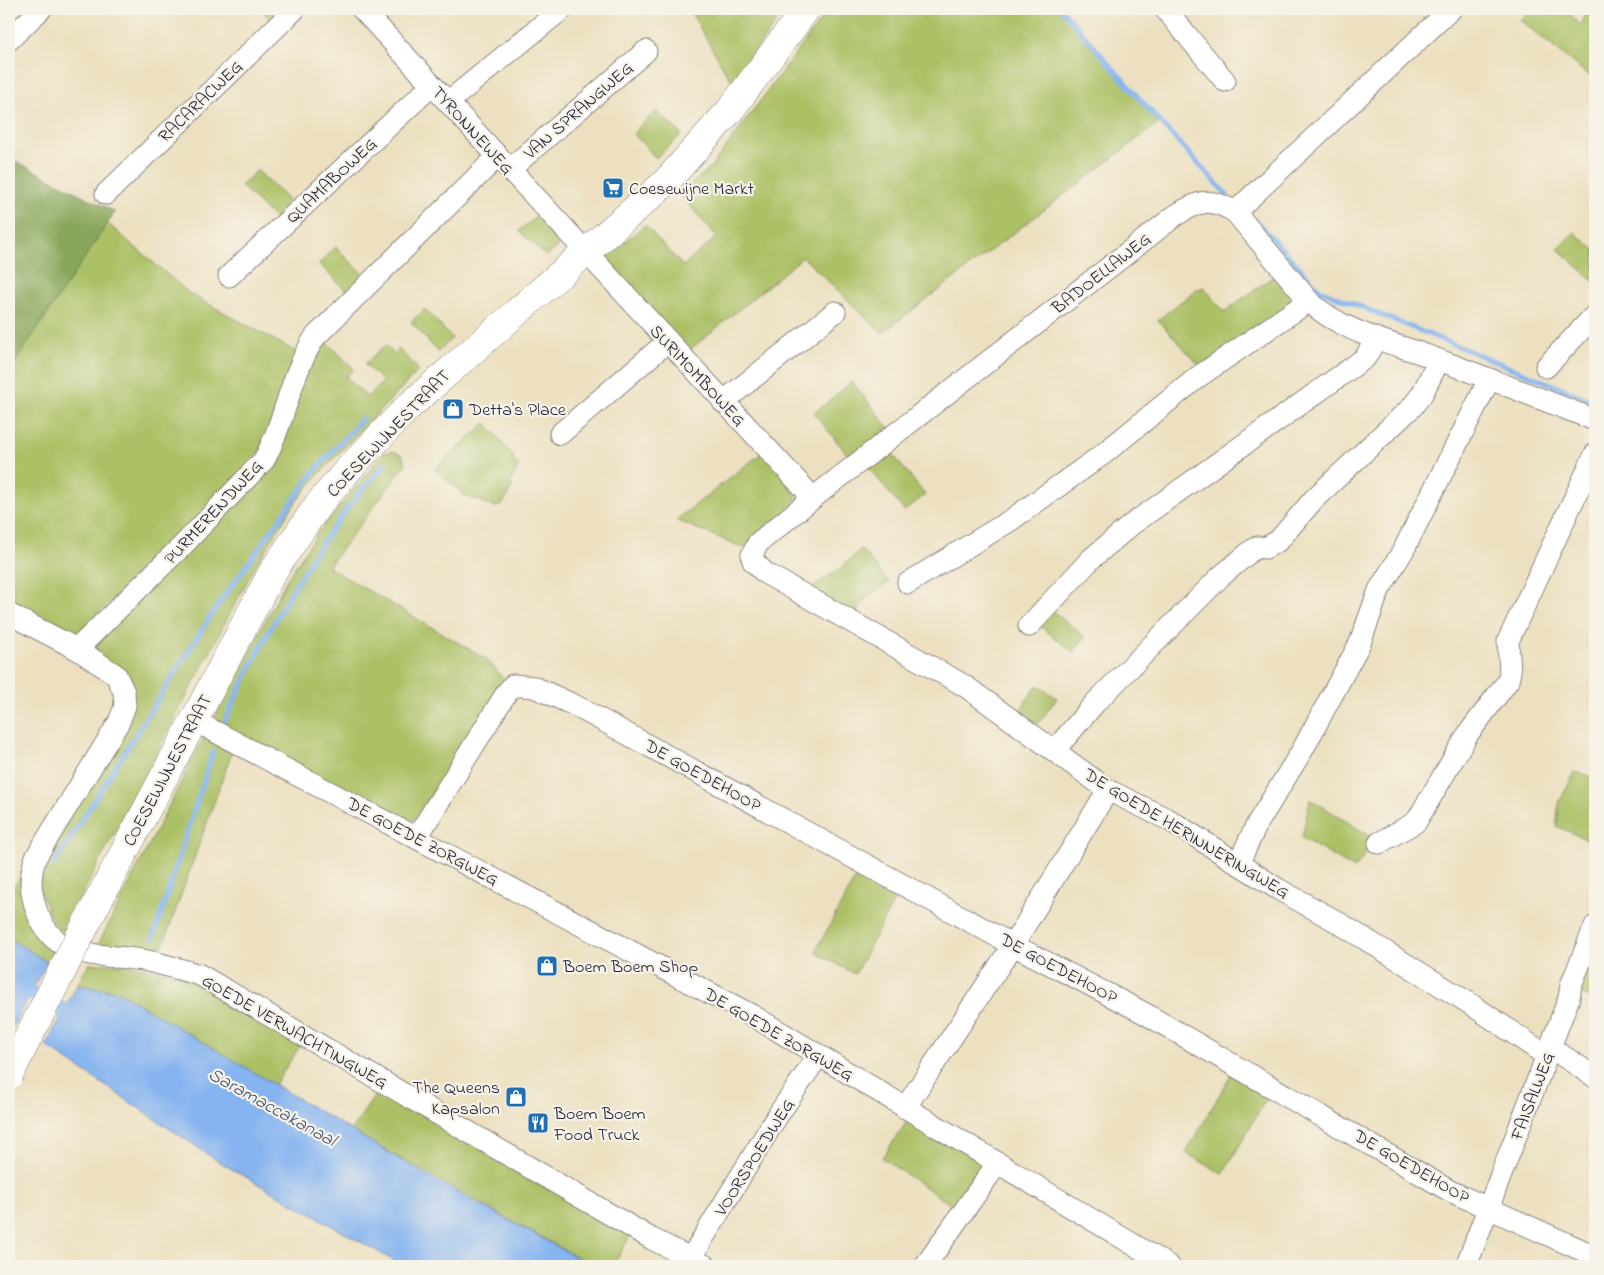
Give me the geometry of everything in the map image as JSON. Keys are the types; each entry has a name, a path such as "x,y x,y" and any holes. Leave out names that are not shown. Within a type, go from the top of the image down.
{"main road":[{"name":"COESEWIJNESTRAAT","path":"9,1074 86,922 273,571 334,486 408,407 665,183 731,110 806,9"}],"street":[{"path":"9,40 41,9"},
{"name":"RACARACWEG","path":"106,194 295,9"},
{"name":"TYRONNEWEG","path":"362,9 584,252"},
{"path":"448,102 562,9"},
{"path":"1165,9 1225,81"},
{"path":"1451,9 1235,212 1309,301 1323,314 1376,339 1439,360 1595,420"},
{"name":"VAN SPRANGWEG","path":"504,163 646,51"},
{"name":"QUAMABOWEG","path":"229,276 432,85"},
{"name":"PURMERENDWEG","path":"76,649 184,544 264,460 273,443 294,374 315,337 504,163"},
{"name":"BADOELLAWEG","path":"753,561 752,555 758,544 813,498 1176,214 1206,201 1221,204 1235,212"},
{"name":"SURIMOMBOWEG","path":"584,252 813,498"},
{"path":"908,583 1011,520 1102,455 1198,377 1309,301"},
{"path":"723,402 835,312"},
{"path":"1546,367 1595,315"},
{"path":"1029,626 1091,559 1131,526 1365,358 1376,339"},
{"path":"560,434 667,342"},
{"path":"1055,750 1095,703 1220,577 1251,550 1266,548 1278,541 1314,499 1412,407 1422,394 1439,360"},
{"path":"1238,864 1257,824 1303,749 1360,642 1379,590 1404,551 1489,380"},
{"path":"1379,843 1416,822 1468,734 1508,681 1510,672 1508,641 1595,454"},
{"name":"DE GOEDE HERINNERINGWEG","path":"753,561 765,573 966,686 1108,790 1171,821 1238,864 1549,1052 1595,1077"},
{"name":"GOEDE VERWACHTINGWEG","path":"9,614 76,649 116,675 124,692 125,706 119,722 36,857 30,873 32,893 37,912 51,938 94,956 148,961 200,975 652,1239 699,1262"},
{"name":"DE GOEDEHOOP","path":"417,837 507,692 513,686 534,687 574,705 1013,945 1144,1013 1450,1191 1595,1256"},
{"name":"DE GOEDE ZORGWEG","path":"193,720 734,1006 1169,1266"},
{"path":"905,1108 1013,945 1108,790"},
{"name":"FAISALWEG","path":"1466,1266 1570,998 1571,985 1595,926"},
{"name":"VOORSPOEDWEG","path":"699,1262 776,1118 818,1056"},
{"path":"925,1266 997,1164"}],"green space":[{"path":"260,9 287,9 273,22"},
{"path":"689,9 786,9 734,79 730,79"},
{"path":"829,9 1061,9 1160,122 882,333 803,257 686,353 606,260 607,256 645,225 683,266 717,237 680,194 711,167"},
{"path":"1531,9 1564,9 1581,25 1588,9 1595,9 1595,68 1589,76 1520,20"},
{"path":"656,111 682,134 656,158 633,133"},
{"path":"9,158 115,212 9,371"},
{"path":"257,170 292,204 276,220 241,186"},
{"path":"539,214 559,240 557,248 546,256 519,231"},
{"path":"107,223 190,294 298,353 259,452 208,508 82,629 73,635 65,636 9,606 9,371"},
{"path":"1574,232 1595,250 1595,282 1558,249"},
{"path":"336,247 366,277 349,294 319,264"},
{"path":"1275,275 1298,302 1201,367 1158,320 1197,289 1204,287 1224,312"},
{"path":"425,309 452,338 438,352 411,322"},
{"path":"323,339 354,369 346,377 367,397 383,382 365,364 385,345 394,354 399,349 419,370 317,476 295,503 254,568 63,931 55,927 38,887 42,860 131,709 97,652 96,641 239,497"},
{"path":"852,382 890,429 852,460 814,413"},
{"path":"486,423 514,457 511,461 519,465 510,483 513,485 503,504 496,507 464,495 435,469"},
{"path":"886,446 925,495 904,511 865,463"},
{"path":"393,451 402,455 406,464 328,567 486,659 507,682 415,818 411,822 404,824 212,723 287,579 319,531 384,453"},
{"path":"763,452 797,496 793,504 744,548 676,520"},
{"path":"861,549 889,582 866,597 855,615 808,591 842,567"},
{"path":"1049,608 1085,637 1073,652 1035,622"},
{"path":"1037,685 1057,698 1038,724 1019,712"},
{"path":"207,731 233,749 160,954 97,947"},
{"path":"1575,772 1595,777 1595,843 1556,826 1559,803"},
{"path":"1310,799 1375,839 1355,869 1302,838"},
{"path":"861,868 900,889 855,974 815,952"},
{"path":"25,869 52,952 47,962 9,938 9,895"},
{"path":"1595,944 1595,1001 1575,990"},
{"path":"89,964 125,964 187,976 303,1041 274,1086 119,992 77,985"},
{"path":"1232,1073 1269,1094 1223,1174 1186,1153"},
{"path":"381,1086 631,1234 613,1266 593,1266 351,1131"},
{"path":"910,1117 985,1164 957,1209 882,1158"}],"water":[{"path":"9,938 47,962 12,1028 9,1026"},
{"path":"77,985 119,992 438,1182 593,1266 403,1266 218,1161 46,1046"}],"waterway":[{"path":"1061,9 1227,195"},
{"path":"1256,221 1320,290 1595,402"},
{"path":"54,864 215,609 313,473 363,418"},
{"path":"225,720 258,652 295,586 337,523 385,464"},
{"path":"153,938 213,752"},
{"name":"Saramaccakanaal","path":"9,980 83,1022"}],"place":[{"name":"Coesewijne Markt","path":"613,188"},
{"name":"Detta's Place","path":"453,409"},
{"name":"Boem Boem Shop","path":"547,966"},
{"name":"The Queens Kapsalon","path":"516,1097"},
{"name":"Boem Boem Food Truck","path":"538,1123"}]}
